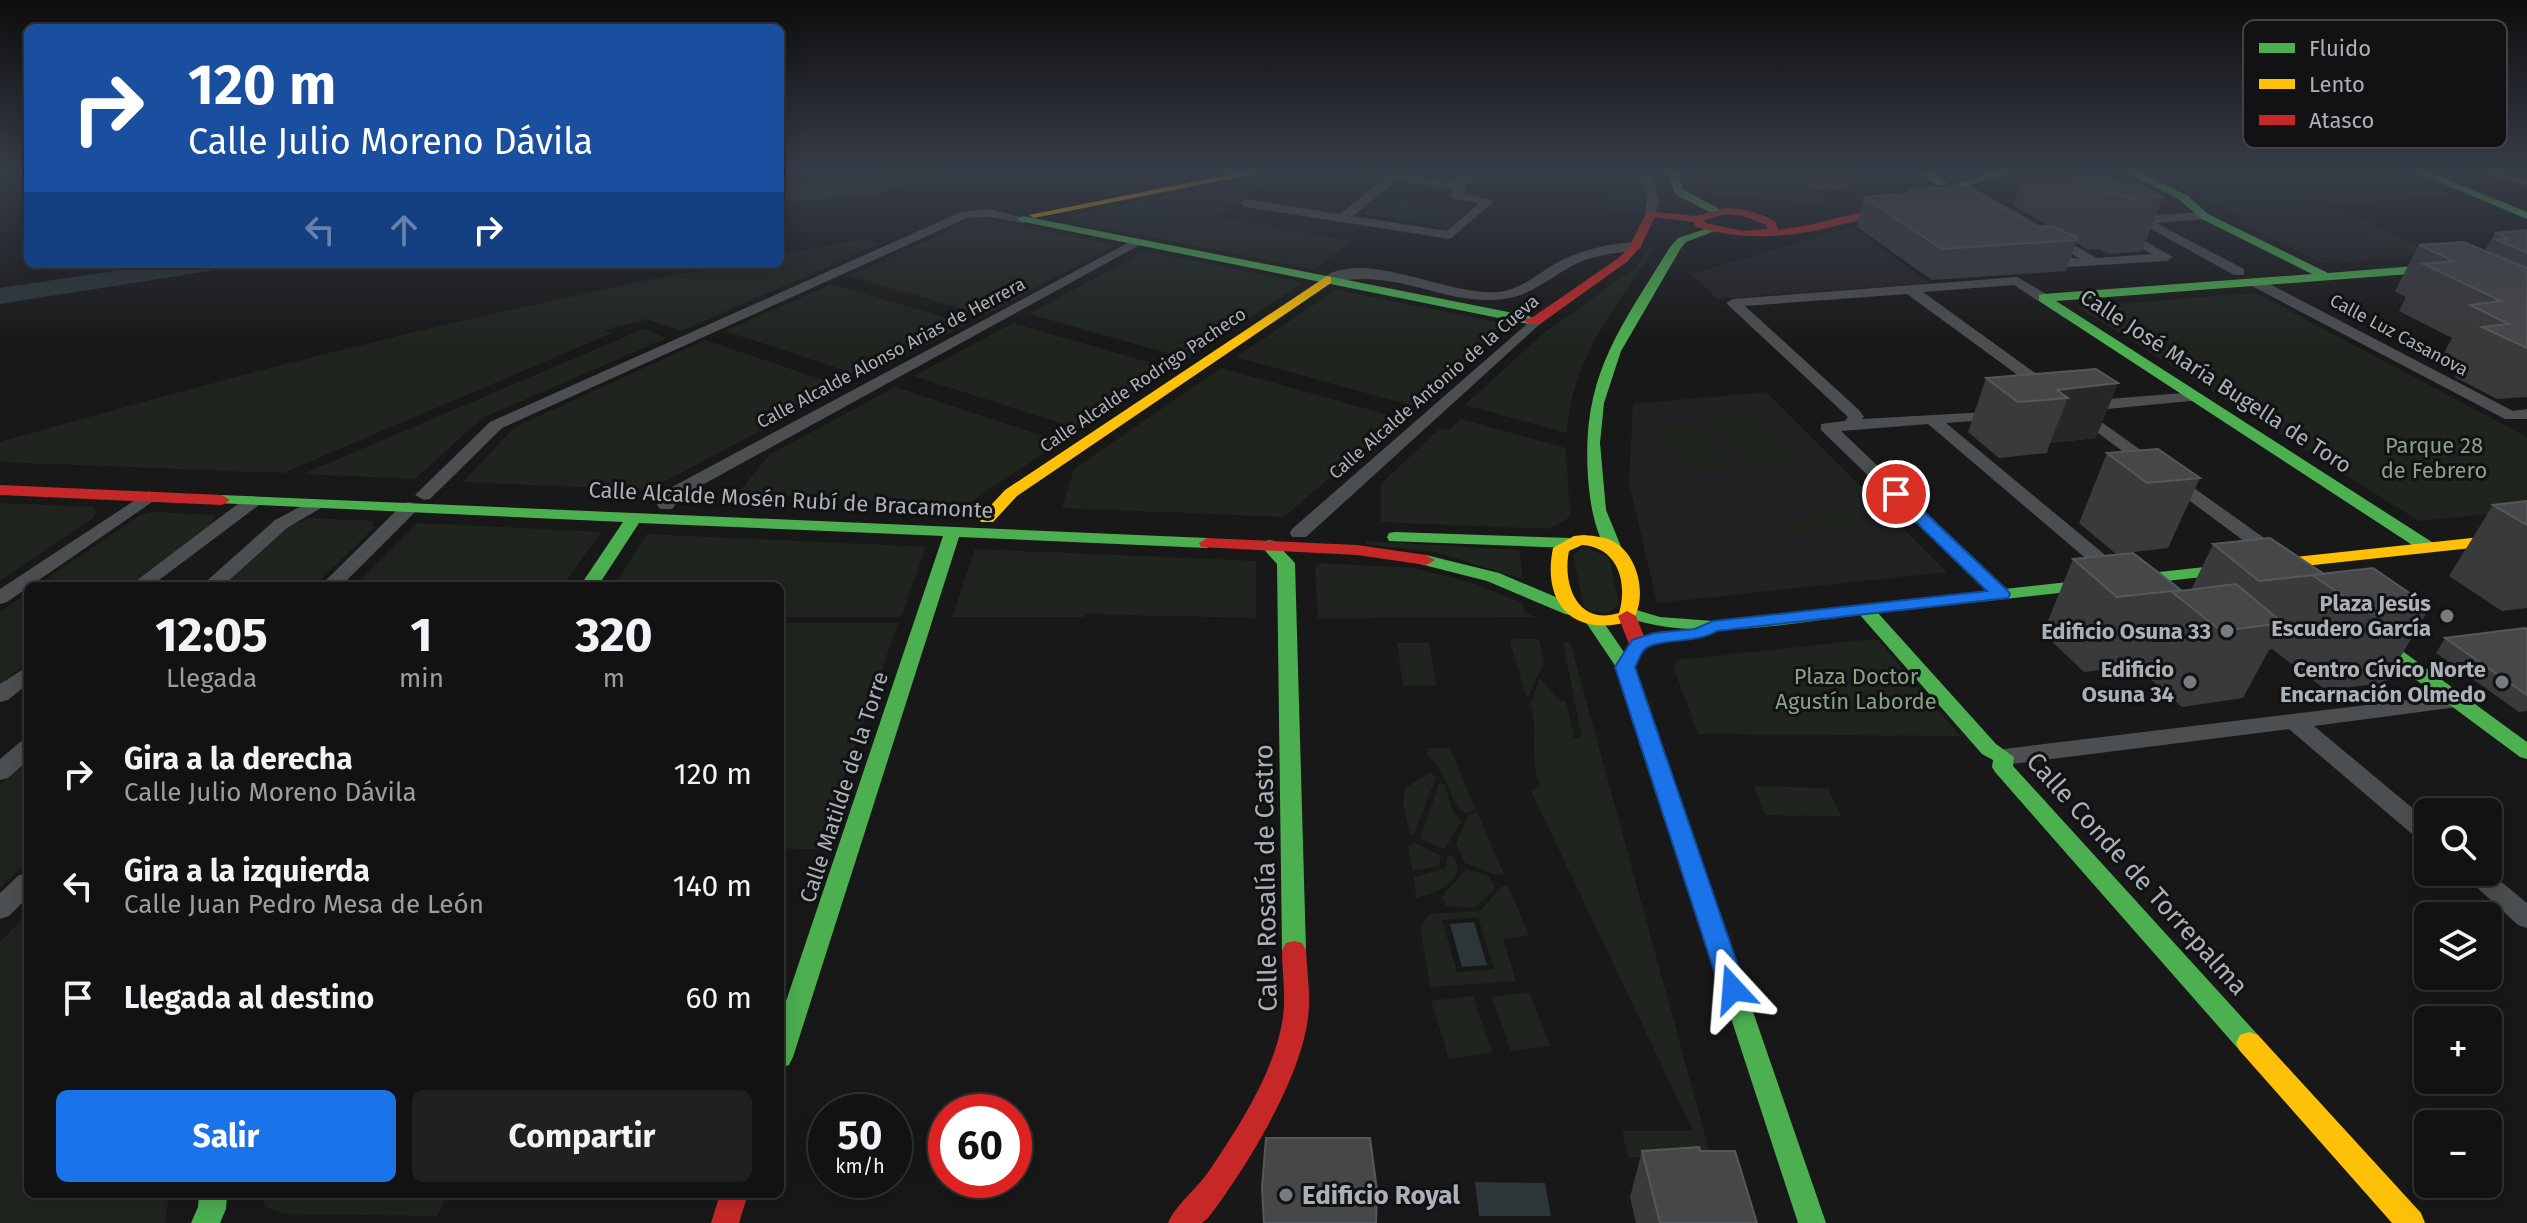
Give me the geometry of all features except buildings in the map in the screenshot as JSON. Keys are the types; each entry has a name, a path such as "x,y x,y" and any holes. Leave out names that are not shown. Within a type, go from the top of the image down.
{"main road":[{"path":"1069,228 1535,321"},
{"path":"1635,246 1644,228"},
{"path":"1643,640 1629,615 1632,604 1622,559 1614,549 1599,515 1593,443 1597,403 1614,351 1677,244 1700,228"},
{"path":"1712,228 1737,237 1762,228"},
{"path":"2229,228 2326,276"},
{"name":"Calle Alcalde Antonio de la Cueva","path":"1535,321 1609,271 1635,246"},
{"name":"Calle Luz Casanova","path":"2043,298 2247,277 2326,276 2527,261"},
{"name":"Calle Alcalde Rodrigo Pacheco","path":"987,519 1011,493 1327,280"},
{"name":"Calle José María Bugella de Toro","path":"2043,298 2429,548"},
{"name":"Calle Alcalde Mosén Rubí de Bracamonte","path":"0,476 635,517 1268,545 1303,540 1438,561 1519,585 1571,610"},
{"name":"Calle Alcalde Mosén Rubí de Bracamonte","path":"0,490 315,504 417,501 666,505 987,519 1303,540 1575,542"},
{"path":"1599,515 1575,542 1561,548 1558,555 1563,594 1571,610 1643,640 1699,634 1713,626"},
{"path":"592,582 635,517"},
{"name":"Calle Matilde de la Torre","path":"784,1045 953,531"},
{"path":"1598,621 1629,615 1658,622 1713,626 2527,537"},
{"path":"1268,545 1286,563 1303,540"},
{"path":"1575,542 1605,544 1614,549"},
{"name":"Calle Rosalía de Castro","path":"1189,1220 1277,1083 1289,1051 1295,1022 1286,563"},
{"path":"2280,564 2298,583"},
{"path":"1864,609 1989,749 2004,757"},
{"path":"1598,621 1625,667 1812,1223"},
{"path":"2350,622 2527,752"},
{"path":"1625,667 1643,640"},
{"name":"Calle Conde de Torrepalma","path":"2004,757 2002,767 2411,1223"},
{"path":"725,1223 733,1198"}],"street":[{"path":"334,582 496,425 942,228"},
{"path":"1409,228 1450,235 1458,228"},
{"path":"2009,228 2024,238"},
{"path":"2029,228 2095,262"},
{"path":"2037,245 2068,263 2167,257 2120,228"},
{"path":"2156,228 2247,277"},
{"name":"Calle Alcalde Alonso Arias de Herrera","path":"666,505 678,491 1139,242"},
{"path":"1327,280 1336,273 1370,273 1492,296 1514,294 1560,267 1609,247 1635,246"},
{"path":"2418,269 2447,283"},
{"name":"Calle Luz Casanova","path":"2247,277 2511,416 2527,414"},
{"name":"Calle José María Bugella de Toro","path":"1911,290 2017,281 2043,298"},
{"path":"1850,425 1856,417 1853,413 1733,303 1911,290 2280,564"},
{"name":"Calle Alcalde Antonio de la Cueva","path":"1303,540 1535,321"},
{"path":"2068,408 2195,397"},
{"path":"2001,594 1827,427 2010,413"},
{"path":"1933,420 2097,558"},
{"path":"0,598 149,496"},
{"path":"144,582 253,501"},
{"path":"216,582 281,524 315,504"},
{"path":"0,695 24,676"},
{"name":"Calle Conde de Torrepalma","path":"2004,757 2457,701"},
{"path":"2294,721 2414,822"},
{"path":"0,772 24,751"},
{"path":"0,909 24,886"},
{"path":"2489,886 2527,918"}],"shaded area":[{"path":"1853,228 1930,283 1717,299 1691,274"},
{"path":"2252,228 2381,228 2438,254 2322,263"},
{"path":"1766,392 1947,572 1657,603 1629,483 1633,404"},
{"path":"1474,922 1487,965 1462,967 1450,924"},
{"path":"1475,1182 1545,1183 1551,1216 1479,1216"}],"green space":[{"path":"954,228 1033,228 1116,245 984,315 848,276"},
{"path":"1105,228 1281,228 1352,241 1315,270"},
{"path":"2346,228 2380,228 2438,254 2408,256"},
{"path":"867,238 879,244 682,331 646,319 610,329 605,331 612,333 283,473 0,462 0,442 136,404 409,333 663,277 721,268 784,268 784,254"},
{"path":"1649,247 1654,248 1586,358 1570,407 1567,433 1465,405 1540,336 1635,268"},
{"path":"1145,251 1303,283 1188,359 1029,314"},
{"path":"832,284 967,324 865,377 725,331"},
{"path":"1336,290 1507,324 1413,406 1236,357"},
{"name":"Parque 28 de Febrero","path":"2256,293 2527,437 2527,510 2419,521 2078,307"},
{"path":"1013,323 1172,369 1079,429 914,376"},
{"path":"643,329 667,338 482,418 415,479 303,474"},
{"path":"705,340 844,387 648,490 463,482 515,427"},
{"path":"1221,368 1399,418 1284,517 1062,508 1074,469"},
{"path":"895,387 1061,442 967,504 738,494 769,455"},
{"path":"1751,415 1800,465 1751,470 1705,419"},
{"path":"1461,419 1566,448 1570,517 1549,529 1381,522 1381,484 1440,428 1449,430"},
{"path":"1693,420 1739,470 1689,475 1647,424"},
{"path":"0,503 94,507 96,512 93,518 0,581"},
{"path":"1854,511 1869,526 1791,534 1778,519"},
{"path":"153,512 216,515 213,522 133,582 42,582 141,515"},
{"path":"312,518 372,521 374,528 318,582 227,582 291,525"},
{"path":"418,523 601,532 566,582 359,582"},
{"path":"647,534 926,547 901,617 784,617 784,582 617,582"},
{"path":"1366,541 1519,550 1523,579 1435,552 1366,544"},
{"path":"1588,548 1609,558 1619,604 1607,612 1584,607 1573,556 1580,549"},
{"path":"975,549 1256,561 1256,618 1086,614 1084,617 952,617"},
{"path":"1320,563 1413,568 1470,582 1522,603 1525,612 1536,617 1318,618 1315,566"},
{"path":"24,595 24,665 0,684 0,612"},
{"path":"784,623 898,623 819,849 784,849"},
{"path":"1514,639 1539,639 1544,662 1527,699 1510,642"},
{"name":"Plaza Doctor Agustín Laborde","path":"1878,640 1960,736 1698,734 1673,666 1679,660"},
{"path":"1563,642 1570,642 1711,1157 1628,1157 1622,1131 1693,1131 1531,791 1540,786 1530,704 1540,678 1560,701 1566,701 1574,738 1582,738"},
{"path":"1397,643 1429,643 1436,685 1403,686"},
{"path":"1428,748 1450,748 1475,808 1466,814 1455,802 1440,770 1427,754"},
{"path":"24,763 24,865 0,888 0,784"},
{"path":"1431,772 1436,777 1414,835 1410,833 1403,805 1405,788"},
{"path":"1439,784 1445,784 1451,807 1461,821 1445,849 1420,839"},
{"path":"1754,786 1828,788 1841,816 1765,815"},
{"path":"1477,812 1504,874 1496,875 1465,863 1456,844 1468,816"},
{"path":"1413,842 1441,856 1439,866 1413,871 1408,846"},
{"path":"1447,855 1454,857 1457,866 1453,880 1432,893 1416,898 1414,877 1446,868"},
{"path":"1466,869 1489,876 1495,888 1474,908 1446,906 1442,898"},
{"path":"1508,886 1529,935 1503,939 1516,981 1430,987 1420,928 1429,914 1480,911 1501,887","holes":["1478,917 1494,969 1457,972 1442,920"]},
{"path":"24,917 24,1198 168,1198 165,1223 0,1223 0,942"},
{"path":"1529,992 1550,1046 1511,1051 1492,997"},
{"path":"1473,996 1492,1052 1449,1059 1431,1001"},
{"path":"262,1198 446,1198 437,1216 285,1214 265,1207"}],"waterway":[{"path":"0,296 183,268"}],"traffic: fast":[{"path":"1068,228 1529,320"},
{"path":"2229,228 2324,275"},
{"path":"1614,549 1598,510 1593,443 1597,403 1614,351 1676,247 1682,240 1709,231"},
{"path":"2043,298 2527,261"},
{"path":"2043,298 2429,548"},
{"path":"222,500 1207,543"},
{"path":"592,582 635,517"},
{"path":"784,1045 953,531"},
{"path":"1395,537 1569,543"},
{"path":"1268,545 1286,563 1294,950"},
{"path":"1426,560 1493,577 1571,610"},
{"path":"1630,613 1658,622 1713,626 2250,567"},
{"path":"1864,609 1989,749 2004,757 2002,767 2249,1043"},
{"path":"1594,621 1625,667 1812,1223"},
{"path":"2368,635 2527,752"},
{"path":"205,1223 212,1209 213,1198"}],"traffic: slow":[{"path":"987,519 1011,493 1327,280"},
{"path":"2250,567 2527,537"},
{"path":"1580,540 1597,541 1608,546 1623,561 1631,590 1627,616 1599,622 1589,620 1580,616 1567,600 1560,579 1559,557 1561,548 1580,540"},
{"path":"2249,1043 2411,1223"}],"traffic: jam":[{"path":"1529,320 1535,321 1624,259 1644,228"},
{"path":"1711,228 1743,234 1813,228"},
{"path":"1770,233 1773,228"},
{"path":"0,490 222,500"},
{"path":"1207,543 1357,550 1426,560"},
{"path":"1625,667 1638,644 1627,616"},
{"path":"1182,1223 1215,1187 1249,1131 1278,1072 1294,1025 1294,950"},
{"path":"725,1223 733,1198"}],"place":[{"name":"Plaza Jesús Escudero García","path":"2447,616"},
{"name":"Edificio Osuna 33","path":"2227,631"},
{"name":"Edificio Osuna 34","path":"2190,682"},
{"name":"Centro Cívico Norte Encarnación Olmedo","path":"2502,682"},
{"name":"Edificio Royal","path":"1286,1195"}],"route":[{"path":"1733,989 1625,667 1638,644 1654,638 1699,634 1713,626 2001,594 1896,494"}]}
